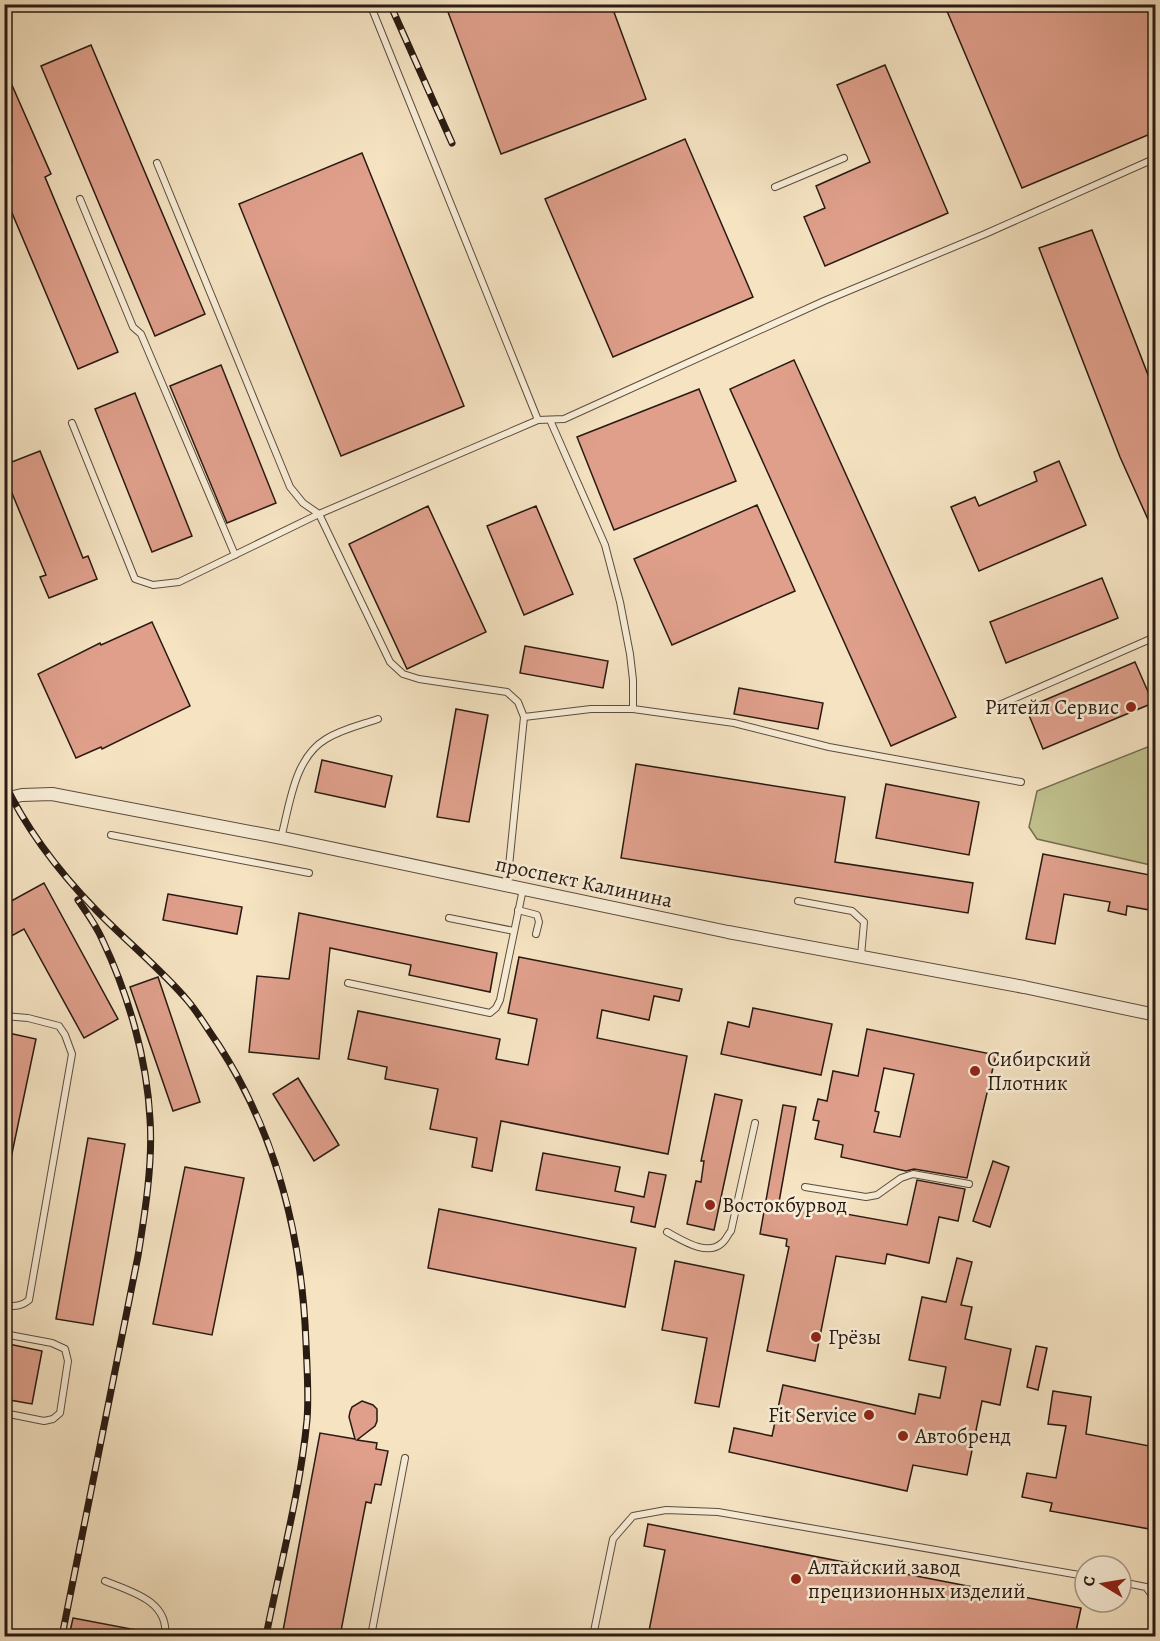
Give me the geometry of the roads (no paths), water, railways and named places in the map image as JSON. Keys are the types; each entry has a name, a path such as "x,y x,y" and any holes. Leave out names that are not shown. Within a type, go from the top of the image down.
{"street":[{"name":"проспект Калинина","path":"4,799 22,795 52,794 281,838 507,887 1024,987 1155,1015"}],"lane":[{"path":"370,4 538,420"},
{"path":"775,187 844,158"},
{"path":"72,423 135,579 153,585 179,582 320,514 538,420 564,419 824,301 985,234 1155,158"},
{"path":"157,163 290,487 303,503 320,514 390,662 403,674 419,679 507,692 518,702 524,717 507,887"},
{"path":"80,199 133,327 141,334 235,555"},
{"path":"550,420 605,545 628,644 633,680 633,709"},
{"path":"997,706 1155,637"},
{"path":"524,717 591,709 633,709 734,723 829,747 1021,782"},
{"path":"281,838 294,785 300,768 311,752 324,740 340,732 378,719"},
{"path":"111,835 309,873"},
{"path":"348,983 490,1013 500,1000 523,890"},
{"path":"798,901 852,911 864,922 860,957"},
{"path":"518,910 537,915 539,922 536,934"},
{"path":"449,918 514,931"},
{"path":"4,1016 28,1018 59,1026 72,1054 29,1300 24,1304 4,1305"},
{"path":"667,1232 692,1245 710,1249 722,1244 731,1231 755,1123"},
{"path":"805,1187 866,1197 877,1195 901,1178 913,1174 969,1184"},
{"path":"4,1334 52,1343 65,1349 68,1361 60,1413 53,1419 44,1421 4,1413"},
{"path":"371,1636 405,1458"},
{"path":"592,1636 613,1539 633,1516 666,1510 718,1512 1073,1574"},
{"path":"105,1581 147,1598 161,1611 166,1626 165,1636"},
{"path":"1133,1584 1146,1587 1155,1601"}],"railway":[{"path":"390,4 452,143"},
{"path":"4,782 33,833 70,881 107,921 177,989 200,1017 239,1079 256,1114 283,1188 299,1264 308,1411 295,1502 266,1636"},
{"path":"62,1636 138,1256 146,1205 150,1152 148,1096 135,1027 111,960 97,929 78,900"}],"place":[{"name":"Ритейл Сервис","path":"1131,707"},
{"name":"Сибирский Плотник","path":"975,1071"},
{"name":"Востокбурвод","path":"710,1205"},
{"name":"Грёзы","path":"816,1337"},
{"name":"Fit Service","path":"869,1415"},
{"name":"Автобренд","path":"903,1436"},
{"name":"Алтайский завод прецизионных изделий","path":"796,1579"}]}
